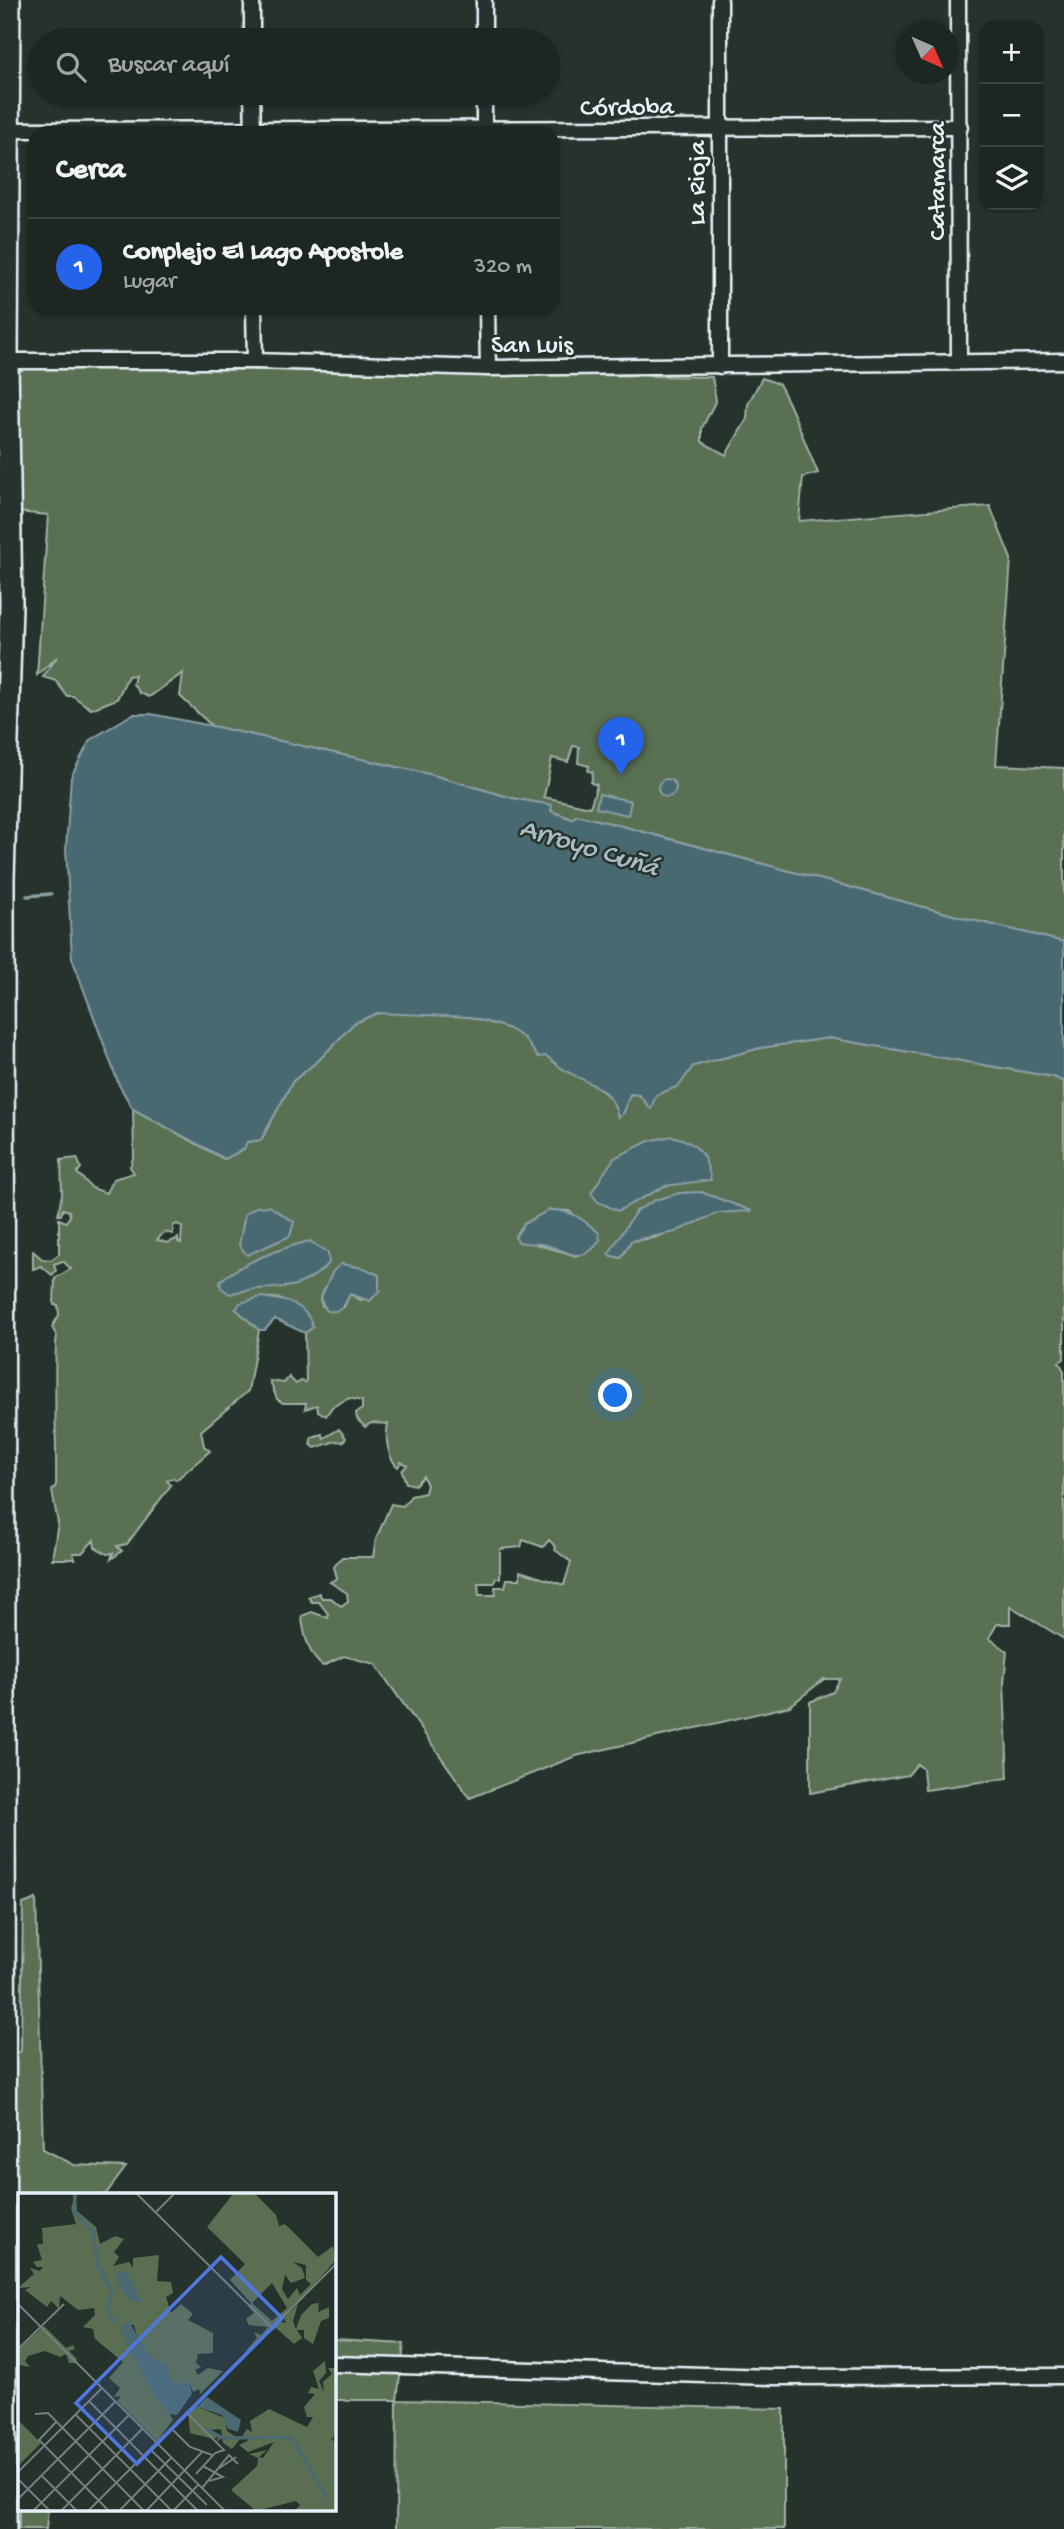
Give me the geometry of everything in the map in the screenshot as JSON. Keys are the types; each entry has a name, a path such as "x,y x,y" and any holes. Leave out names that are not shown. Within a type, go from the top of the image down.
{"street":[{"path":"5,2529 11,2354 2,879 5,604 4,130 9,0"},
{"path":"252,0 252,28"},
{"path":"484,0 484,28"},
{"name":"La Rioja","path":"720,0 720,366"},
{"name":"Catamarca","path":"958,0 959,361"},
{"path":"252,105 253,126"},
{"path":"484,105 484,126"},
{"name":"Córdoba","path":"560,131 960,127"},
{"name":"Córdoba","path":"4,130 28,130"},
{"path":"254,315 255,361"},
{"path":"487,315 488,368"},
{"name":"San Luis","path":"4,361 255,361 488,368 1064,361"},
{"path":"336,2364 775,2377 1064,2376"}],"green space":[{"path":"24,366 712,377 716,400 702,428 702,442 726,455 747,419 748,404 762,378 779,384 818,473 803,477 799,521 990,506 1011,559 996,765 1064,768 1064,942 968,919 614,824 577,815 572,819 551,811 551,805 512,798 429,774 212,726 180,696 183,673 149,697 140,693 133,684 135,675 128,676 117,699 91,709 73,696 67,696 56,681 43,677 57,657 37,675 48,515 17,512 16,378","holes":["573,746 579,747 578,763 589,766 588,771 593,772 591,783 597,785 590,807 544,797 552,758 568,762"]},
{"path":"377,1013 394,1013 454,1015 494,1023 525,1039 538,1056 546,1056 568,1072 592,1081 624,1112 630,1094 656,1095 678,1086 693,1066 760,1048 829,1038 1054,1077 1064,1082 1064,1359 1059,1362 1064,1371 1064,1639 1010,1606 1010,1624 997,1624 989,1638 1007,1651 1004,1683 1008,1778 925,1790 923,1769 917,1764 908,1775 810,1793 810,1702 833,1692 840,1679 824,1679 790,1706 576,1756 470,1798 375,1664 344,1656 323,1666 314,1657 308,1644 302,1616 312,1612 328,1618 329,1615 319,1602 312,1602 308,1597 319,1593 322,1598 331,1598 341,1606 348,1601 347,1593 330,1582 337,1578 334,1567 342,1557 373,1557 376,1539 391,1504 403,1506 411,1496 425,1493 427,1485 423,1476 415,1485 406,1483 402,1471 407,1465 401,1462 398,1467 389,1453 388,1424 371,1423 365,1427 357,1419 356,1413 362,1409 362,1401 349,1398 332,1407 326,1416 318,1411 317,1405 305,1409 306,1403 283,1403 277,1399 270,1381 284,1383 289,1377 296,1384 306,1382 305,1333 313,1327 295,1308 279,1299 261,1299 236,1309 259,1330 248,1391 201,1431 204,1446 210,1451 176,1480 173,1478 167,1481 171,1485 127,1544 117,1546 122,1551 111,1559 113,1553 107,1554 95,1547 94,1540 82,1553 73,1553 75,1559 52,1559 58,1523 52,1491 56,1485 57,1337 52,1327 59,1315 58,1305 54,1305 55,1278 71,1269 63,1261 54,1264 56,1271 52,1275 41,1266 33,1269 33,1251 42,1259 51,1260 59,1254 59,1219 66,1222 70,1216 69,1211 63,1209 61,1215 58,1215 62,1194 61,1160 77,1158 81,1168 77,1173 92,1188 106,1193 113,1179 134,1173 130,1167 134,1155 133,1109 224,1159 247,1142 261,1140 293,1081 320,1059 354,1023","holes":["701,1192 723,1202 729,1211 654,1238 631,1241 621,1258 609,1255 636,1211","549,1210 569,1211 598,1233 576,1256 515,1236 524,1224","177,1224 182,1227 181,1243 178,1238 168,1243 157,1240 164,1232 173,1234 173,1226","325,1287 379,1291 361,1300 350,1294 344,1307 322,1306 320,1299","523,1540 543,1547 549,1540 556,1547 555,1550 571,1562 564,1585 520,1571 520,1579 507,1579 505,1587 495,1587 496,1595 479,1595 478,1583 494,1583 496,1578 500,1578 500,1549 521,1547"]},
{"path":"339,1429 346,1438 343,1442 336,1441 315,1448 310,1444 312,1437 322,1434 324,1438"},
{"path":"36,1899 43,2149 74,2165 126,2167 106,2193 18,2193 18,2364 0,2339 0,2064 21,2051 23,1904"},
{"path":"336,2340 404,2344 397,2400 336,2400"},
{"path":"397,2400 784,2409 784,2529 396,2529"},
{"path":"19,2512 48,2512 46,2529 19,2529"}],"water":[{"path":"133,714 151,714 212,726 429,774 512,798 552,805 551,811 572,819 577,815 614,824 968,919 1064,942 1064,1082 1054,1077 829,1038 760,1048 693,1066 679,1086 656,1095 651,1109 639,1095 630,1094 624,1112 618,1118 611,1100 600,1089 546,1056 538,1057 524,1038 507,1028 470,1017 377,1013 354,1023 320,1059 293,1081 261,1140 247,1142 244,1149 225,1159 133,1109 119,1085 72,958 66,848 71,777 90,740"},
{"path":"667,779 673,782 676,788 673,794 667,797 661,794 658,788 661,782"},
{"path":"599,794 631,801 628,815 596,808"},
{"path":"672,1136 699,1150 711,1180 665,1186 618,1211 598,1202 591,1193 614,1158 649,1141"},
{"path":"701,1192 752,1211 718,1213 675,1232 631,1241 621,1258 608,1255 636,1211 655,1200 680,1193"},
{"path":"269,1206 294,1222 290,1236 247,1255 239,1245 245,1214 256,1207"},
{"path":"549,1210 564,1211 582,1219 599,1233 600,1240 593,1249 580,1255 541,1244 519,1242 515,1237 524,1224"},
{"path":"310,1241 328,1253 329,1263 304,1282 282,1288 245,1290 230,1294 221,1288 220,1281 251,1262"},
{"path":"341,1264 364,1268 379,1275 379,1291 370,1301 350,1294 339,1310 327,1311 320,1299 333,1271"},
{"path":"261,1297 286,1301 300,1307 313,1327 305,1333 275,1319 265,1330 259,1330 236,1309 240,1303"}],"waterway":[{"name":"Arroyo Cuñá","path":"27,896 51,894"}],"place":[{"name":"Conplejo El Lago Apostole","path":"621,775"}]}
